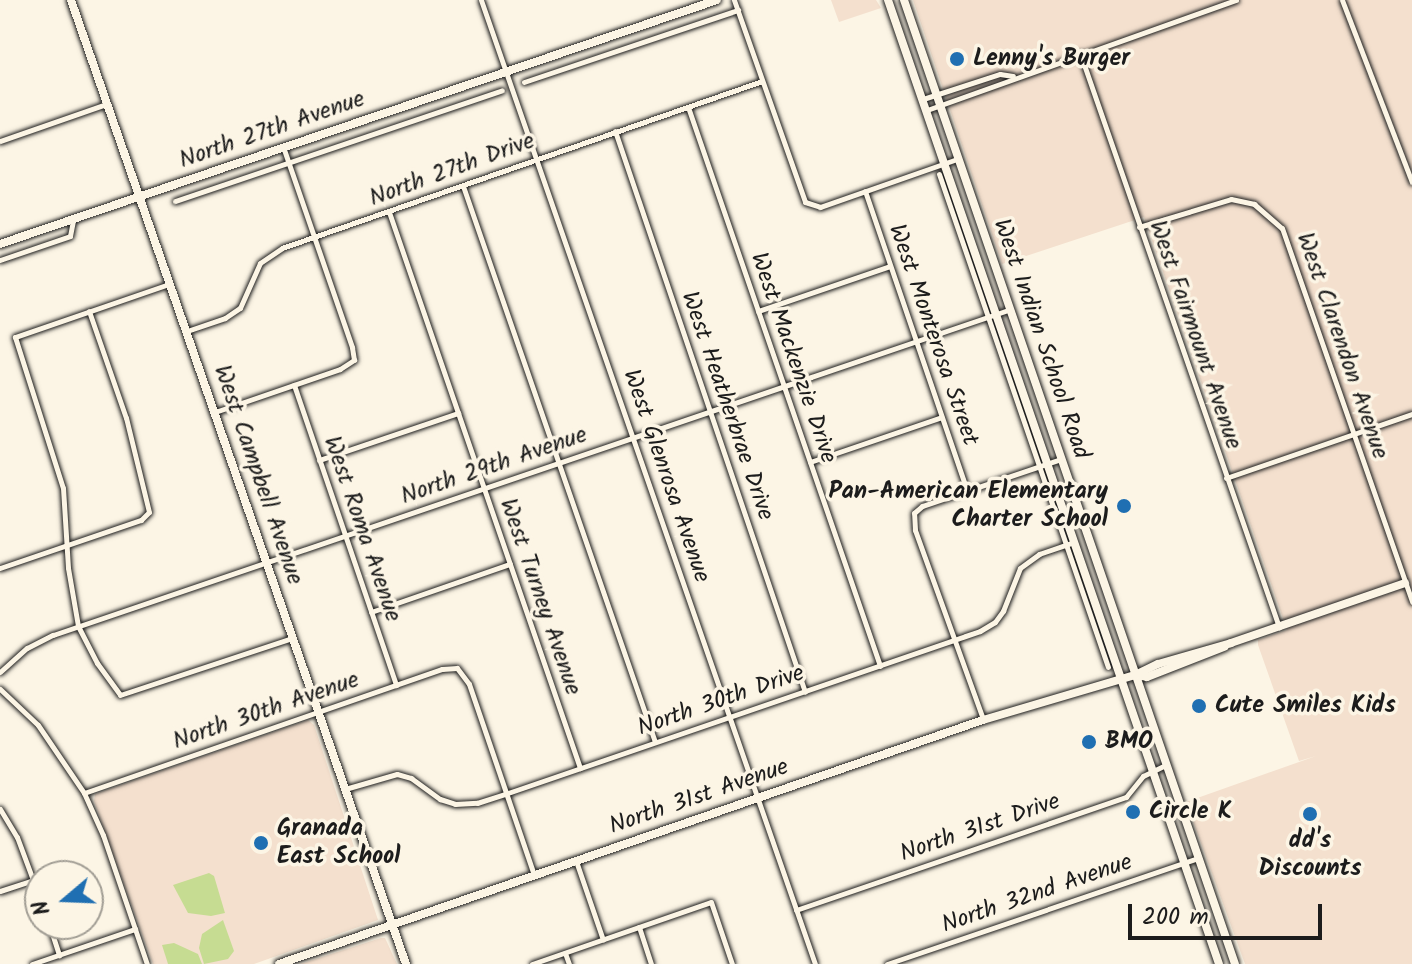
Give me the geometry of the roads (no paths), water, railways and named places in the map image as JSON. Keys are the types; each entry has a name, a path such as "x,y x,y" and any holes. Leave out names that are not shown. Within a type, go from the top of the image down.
{"main road":[{"name":"West Campbell Avenue","path":"71,0 406,964"},
{"name":"North 27th Avenue","path":"0,244 717,0"},
{"name":"West Indian School Road","path":"888,0 945,163 992,316 1043,465 1121,678 1219,964"},
{"name":"West Indian School Road","path":"904,0 1235,964"},
{"name":"North 31st Avenue","path":"279,964 983,720 1121,678 1135,675 1147,677 1210,655 1231,643 1405,583"}],"street":[{"name":"West Glenrosa Avenue","path":"481,0 815,964"},
{"path":"734,0 802,198 811,206 820,207 957,159"},
{"path":"927,110 1003,84 1014,76 1236,0"},
{"path":"1342,0 1412,182"},
{"path":"524,82 738,10"},
{"name":"West Fairmount Avenue","path":"1080,53 1279,627"},
{"path":"534,63 538,77"},
{"path":"923,99 1000,74 1014,76"},
{"path":"483,81 488,94"},
{"name":"North 27th Drive","path":"187,331 233,314 244,302 256,270 267,256 762,81"},
{"name":"North 27th Avenue","path":"175,201 502,90"},
{"path":"0,141 106,104"},
{"name":"West Mackenzie Drive","path":"688,107 880,666"},
{"name":"West Heatherbrae Drive","path":"615,131 805,692"},
{"path":"215,412 346,367 354,360 283,147"},
{"name":"West Indian School Road","path":"939,174 992,316"},
{"path":"463,186 655,742"},
{"name":"West Monterosa Street","path":"865,191 967,491"},
{"name":"West Clarendon Avenue","path":"1139,227 1231,199 1254,204 1272,217 1288,241 1412,602"},
{"name":"West Turney Avenue","path":"389,212 580,768"},
{"name":"North 27th Avenue","path":"0,260 70,236 73,219"},
{"path":"758,311 890,266"},
{"path":"170,283 15,337 45,422 63,488 78,626 97,663 120,695 292,638"},
{"name":"North 29th Avenue","path":"0,672 27,648 78,626 1008,310"},
{"path":"0,568 141,520 149,512 126,418 89,311"},
{"name":"West Roma Avenue","path":"294,385 396,685"},
{"path":"319,460 458,413"},
{"path":"1226,478 1412,414"},
{"path":"810,462 942,417"},
{"path":"983,720 915,530 914,513 922,506 1061,459"},
{"name":"West Indian School Road","path":"1070,543 1108,667"},
{"name":"North 30th Drive","path":"345,789 397,774 411,778 440,799 455,804 477,803 505,794 956,640 995,622 1020,568 1039,554 1070,543"},
{"path":"371,612 510,564"},
{"name":"North 30th Avenue","path":"84,793 448,668 461,670 505,794"},
{"path":"0,689 38,725 84,793 103,835 147,964"},
{"name":"North 31st Drive","path":"796,910 1126,797 1143,776 1166,765"},
{"path":"505,794 534,875"},
{"path":"0,809 17,837 26,860"},
{"name":"North 32nd Avenue","path":"887,964 1198,858"},
{"path":"576,861 603,940"},
{"path":"0,891 24,883"},
{"path":"532,964 711,902 732,964"},
{"path":"639,927 651,964"},
{"path":"32,964 135,929"},
{"path":"54,940 59,955"},
{"path":"565,953 569,964"}],"place":[{"name":"Lenny's Burger","path":"957,59"},
{"name":"Pan-American Elementary Charter School","path":"1124,506"},
{"name":"Cute Smiles Kids","path":"1199,706"},
{"name":"BMO","path":"1089,742"},
{"name":"Circle K","path":"1133,812"},
{"name":"dd's Discounts","path":"1310,814"},
{"name":"Granada East School","path":"261,843"}]}
